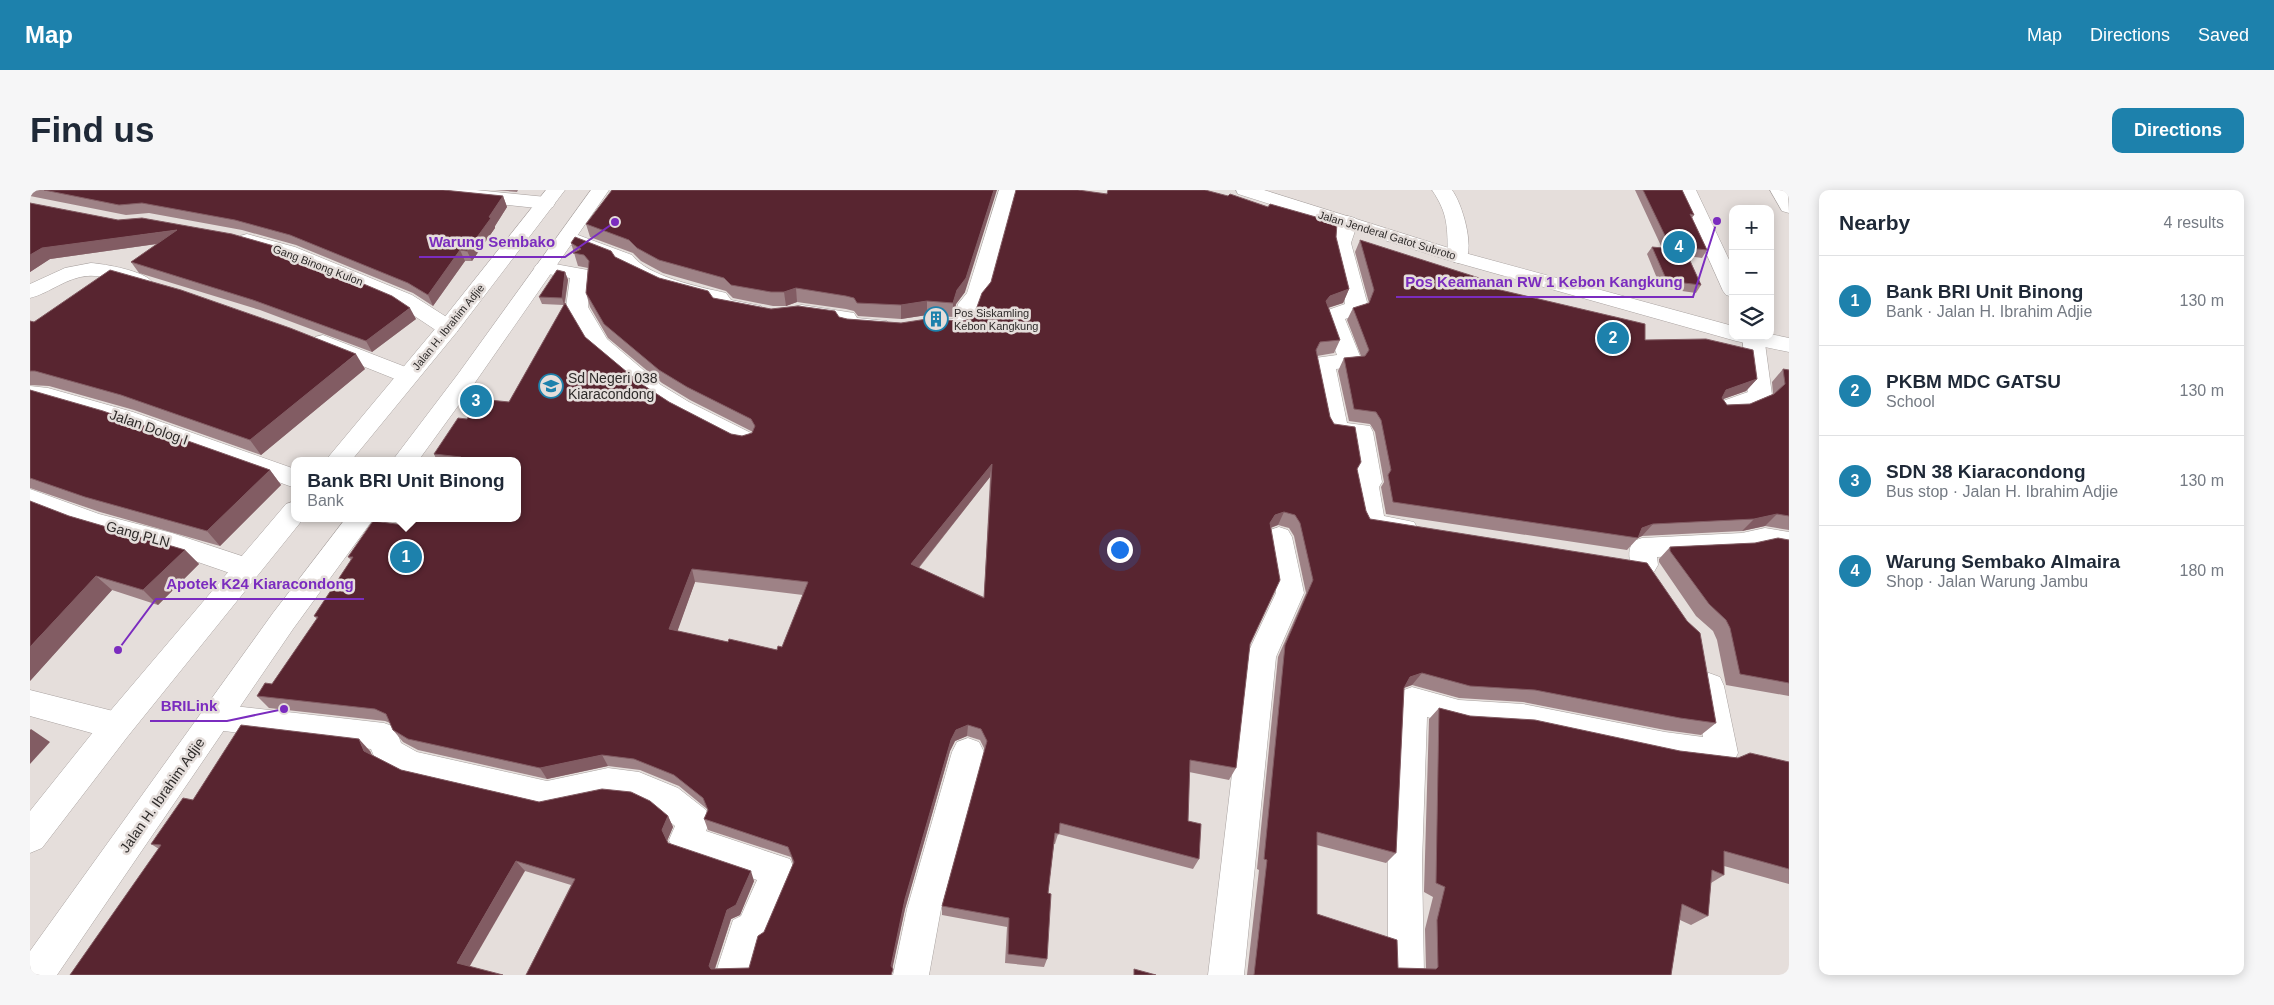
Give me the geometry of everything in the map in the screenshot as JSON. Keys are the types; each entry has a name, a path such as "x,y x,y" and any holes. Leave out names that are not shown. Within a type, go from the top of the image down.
{"street":[{"path":"422,190 551,197"},
{"path":"407,457 466,380 600,190"},
{"path":"567,237 625,259 626,265 665,284 719,298 724,305 779,315 793,314 797,311 846,318 848,324 905,327 927,324 962,326 970,304 977,295 1008,190"},
{"name":"Jalan Jenderal Gatot Subroto","path":"1245,190 1458,257 1729,332"},
{"path":"1440,190 1448,198 1456,223 1458,257"},
{"path":"1687,190 1729,282"},
{"path":"1779,190 1789,207"},
{"name":"Jalan H. Ibrahim Adjie","path":"340,457 448,328 551,197"},
{"path":"1348,222 1341,243 1356,302 1355,308 1333,316 1351,361 1323,363 1337,430 1362,432 1369,482 1365,482 1373,524 1431,533"},
{"name":"Gang Binong Kulon","path":"231,236 288,251 405,300 448,328"},
{"path":"544,268 581,274 578,307 599,344 653,390 681,408 744,440"},
{"path":"30,292 66,274 99,270 162,288"},
{"path":"308,336 408,376"},
{"path":"1725,408 1752,400 1760,395 1764,340"},
{"name":"Jalan Dolog I","path":"30,394 48,396 125,418 291,478"},
{"name":"Gang PLN","path":"30,498 94,522 172,543 246,568"},
{"path":"30,837 117,726 291,516"},
{"name":"Jalan H. Ibrahim Adjie","path":"35,975 283,621 358,522"},
{"path":"1226,975 1260,657 1290,593 1279,537"},
{"path":"1660,588 1644,565 1642,548 1742,543 1765,538 1789,542"},
{"path":"1615,561 1644,565"},
{"path":"1406,975 1405,862 1412,700 1459,713 1523,718 1665,746 1722,753 1704,660"},
{"path":"30,703 117,726"},
{"path":"216,718 280,723 384,737 387,750 411,765 547,796 608,783 639,787 667,799 694,821 686,840 778,871 754,928 746,933 733,975"},
{"path":"911,975 924,909 968,752"}],"building":[{"path":"44,190 443,190 503,196 489,217 491,218 467,251 460,250 428,295 408,283 290,235 235,220 142,203 119,205"},
{"path":"612,190 994,190 966,278 957,290 953,303 927,301 901,305 857,303 854,298 846,296 796,288 784,292 771,292 731,285 724,278 659,260 637,248 629,240 586,224"},
{"path":"1016,190 1078,190 1107,194 1108,190 1205,190 1228,196 1230,194 1268,207 1270,204 1337,223 1336,237 1349,289 1330,296 1326,301 1340,340 1320,342 1316,350 1330,417 1334,424 1355,427 1361,462 1357,469 1366,511 1370,519 1647,563 1687,621 1700,633 1716,723 1680,718 1535,690 1470,686 1422,673 1410,677 1404,688 1396,853 1317,832 1317,914 1397,940 1398,968 1436,969 1438,967 1437,920 1445,887 1436,883 1439,708 1470,716 1535,720 1680,751 1738,758 1750,753 1789,762 1789,869 1724,851 1724,875 1712,870 1708,916 1682,904 1671,975 1254,975 1267,860 1264,859 1285,645 1313,580 1300,523 1295,515 1284,512 1275,515 1270,523 1280,580 1250,644 1236,768 1190,760 1188,821 1201,824 1199,859 1060,823 1059,834 1055,833 1048,893 1051,894 1047,959 1008,954 1009,918 942,906 987,741 981,729 968,725 956,730 951,740 905,899 891,966 893,969 891,975 526,975 575,879 516,861 457,963 503,975 70,975 161,845 151,844 183,798 193,800 241,725 359,739 364,751 401,770 539,802 602,789 631,792 650,801 668,816 662,830 668,843 751,871 736,905 727,910 709,966 711,969 749,968 758,936 764,932 794,862 788,847 704,819 708,810 703,798 674,775 634,759 602,755 540,768 408,739 393,730 386,714 375,709 257,696 265,683 272,684 318,617 314,616 353,557 348,557 372,522 412,526 414,522 521,522 521,457 461,457 434,454 458,418 467,419 480,399 509,402 565,303 585,337 640,383 669,402 731,434 742,436 752,433 755,426 751,419 687,387 659,370 604,324 586,293 589,261 584,255 573,253 581,249 571,243 575,237 611,251 615,257 659,278 708,291 713,298 771,309 798,306 835,311 839,317 847,319 901,323 927,319 963,321 973,318 982,293 991,282","holes":["992,464 984,598 911,564","692,569 808,582 782,647 778,646 777,650 729,639 728,642 669,629"]},
{"path":"1643,190 1682,190 1694,215 1690,214 1707,250 1670,246"},
{"path":"30,203 118,220 142,218 232,234 274,246 392,296 410,308 366,341 253,300 131,262 177,230 42,248 30,255"},
{"path":"1360,240 1498,284 1496,289 1645,324 1645,340 1706,339 1753,350 1757,379 1726,390 1722,398 1727,405 1750,404 1774,394 1785,384 1783,369 1789,370 1789,516 1777,514 1754,519 1653,524 1642,528 1638,538 1393,502 1388,475 1391,470 1381,420 1376,412 1354,409 1344,358 1365,356 1369,350 1353,308 1369,303 1374,290"},
{"path":"1652,247 1685,250 1701,285 1667,281"},
{"path":"110,270 181,290 290,328 356,354 250,440 121,395 30,371 30,321 34,322"},
{"path":"557,270 565,272 562,298 539,297"},
{"path":"30,390 103,411 270,470 207,531 85,497 30,478"},
{"path":"30,501 69,516 185,550 143,590 96,576 30,647"},
{"path":"1778,538 1789,540 1789,683 1740,674 1730,628 1726,620 1709,604 1670,551 1670,547 1755,543"},
{"path":"1134,969 1156,975 1134,975"}],"place":[{"name":"Pos Keamanan RW 1 Kebon Kangkung","path":"1717,221"},
{"name":"Warung Sembako","path":"615,222"},
{"name":"Warung Sembako Almaira","path":"1679,247"},
{"name":"Pos Siskamling Kebon Kangkung","path":"936,319"},
{"name":"PKBM MDC GATSU","path":"1613,338"},
{"name":"Sd Negeri 038 Kiaracondong","path":"551,386"},
{"name":"SDN 38 Kiaracondong","path":"476,401"},
{"name":"Bank BRI Unit Binong","path":"406,557"},
{"name":"Apotek K24 Kiaracondong","path":"118,650"},
{"name":"BRILink","path":"284,709"}]}
